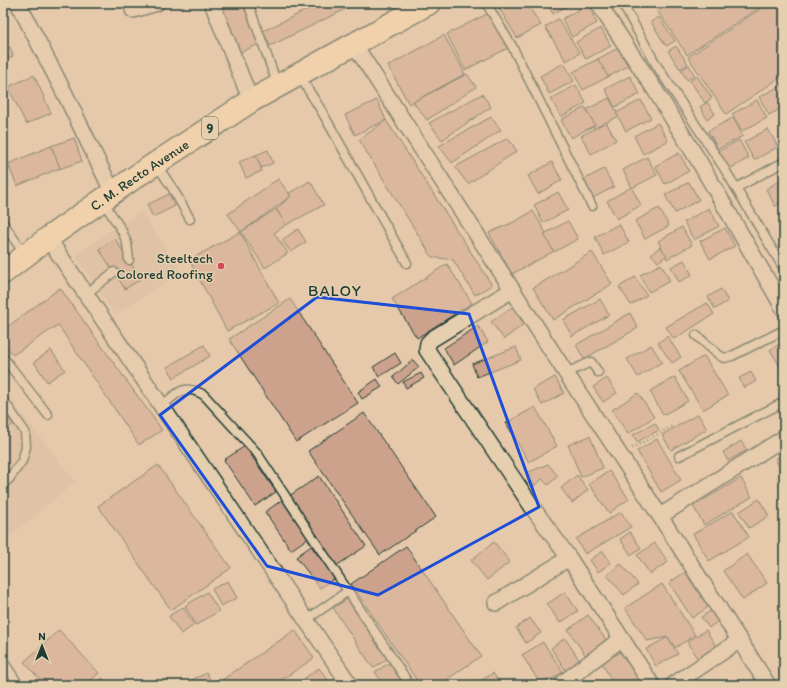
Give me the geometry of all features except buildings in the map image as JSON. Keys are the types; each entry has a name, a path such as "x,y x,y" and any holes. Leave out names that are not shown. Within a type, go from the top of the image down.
{"highway":[{"name":"C. M. Recto Avenue","path":"3,273 48,238 156,163 251,101 422,5"}],"street":[{"path":"18,3 66,96 108,197"},
{"path":"133,10 157,3"},
{"path":"212,3 251,101"},
{"path":"598,3 700,163 784,308"},
{"path":"354,44 768,685"},
{"path":"48,238 306,620 343,682"},
{"path":"512,290 432,339 428,343 427,350 652,685"},
{"path":"660,516 784,438"},
{"path":"496,603 568,558"},
{"path":"564,682 621,639"},
{"path":"673,685 740,640"}],"lane":[{"path":"248,3 278,86"},
{"path":"486,3 512,46 592,206"},
{"path":"622,3 657,66 724,168 784,269"},
{"path":"299,75 321,110 407,263"},
{"path":"736,188 784,162"},
{"path":"156,163 190,219"},
{"path":"108,197 127,243 129,260"},
{"path":"3,223 25,256"},
{"path":"86,294 114,272"},
{"path":"696,335 724,358 732,356 784,330"},
{"path":"3,357 48,415"},
{"path":"566,373 591,362 598,372"},
{"path":"162,406 178,392 184,390 197,391 204,395 258,453 406,679"},
{"path":"3,400 25,432 26,447 22,461 9,480 3,484"},
{"path":"679,456 784,402"},
{"path":"306,620 348,591"},
{"path":"3,661 20,685"}],"path":[{"path":"620,455 673,426"}],"highlighted area":[{"path":"317,297 469,314 539,507 378,595 267,566 160,415"}],"shaded area":[{"path":"141,211 181,272 115,315 75,255"},
{"path":"3,389 75,482 3,542"}],"place":[{"name":"Steeltech Colored Roofing","path":"221,266"}],"district":[{"name":"BALOY","path":"335,290"}]}
